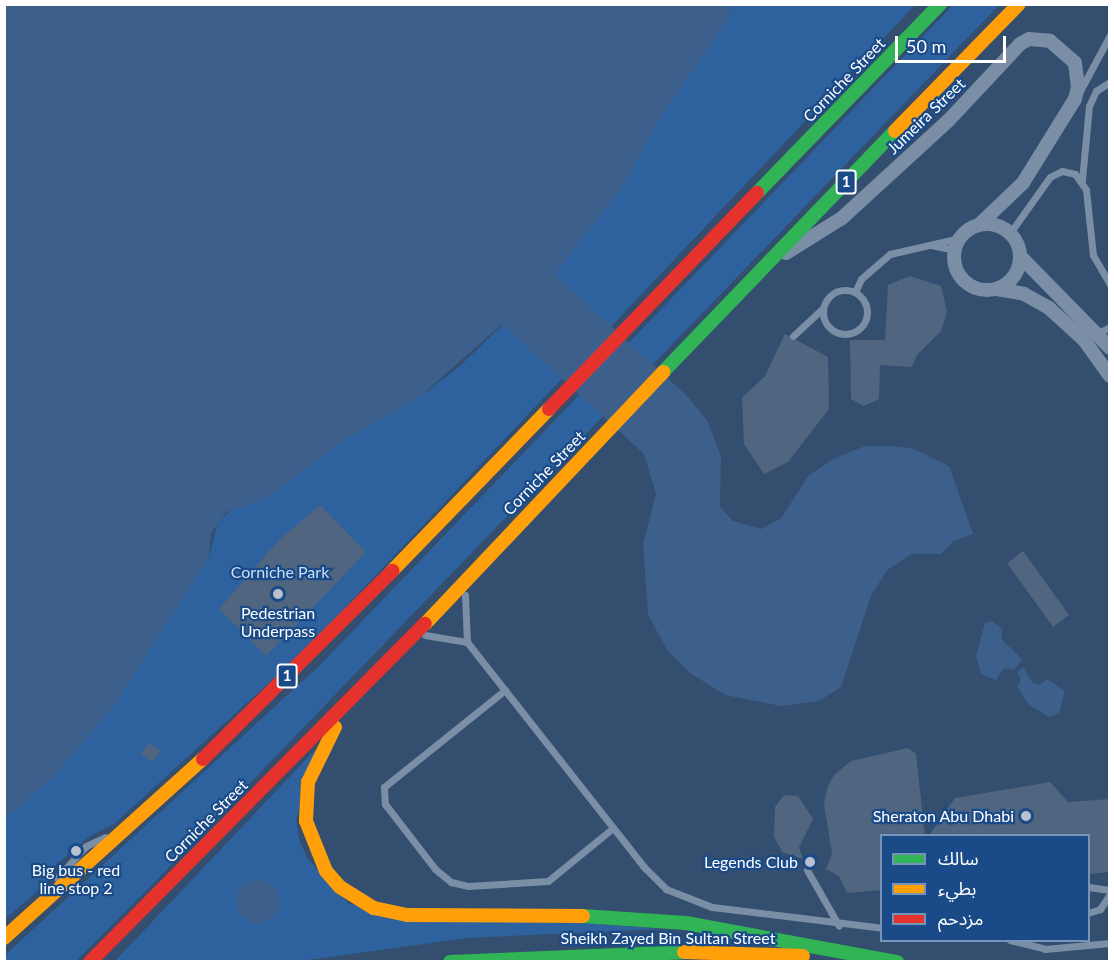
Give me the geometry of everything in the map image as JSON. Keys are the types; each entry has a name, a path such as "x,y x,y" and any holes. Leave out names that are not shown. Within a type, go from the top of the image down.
{"highway":[{"name":"Corniche Street","path":"4,938 133,827 345,620 940,4"},
{"name":"Corniche Street","path":"90,962 471,577 766,263 1019,4"},
{"path":"352,697 313,766 306,820 326,871 365,904 408,915 587,915 686,923 897,962"},
{"name":"Sheikh Zayed Bin Sultan Street","path":"450,962 651,951 887,962"}],"street":[{"name":"Jumeira Street","path":"766,263 842,218 1029,39 1050,41 1067,52 1078,73 1075,99 1023,183 980,224"},
{"path":"1110,348 1104,330 1034,275 1021,257 1010,233 999,226 980,224 957,244 956,269 967,284 1024,294 1049,308 1084,340 1110,376"},
{"path":"998,289 1014,277 1021,257"}],"lane":[{"name":"Jumeira Street","path":"1075,99 1110,35"},
{"path":"1110,82 1096,91 1089,106 1082,180 1091,249 1110,285"},
{"path":"1010,233 1050,177 1066,171 1082,180"},
{"path":"855,292 875,264 890,254 926,244 957,244"},
{"path":"926,244 957,244"},
{"path":"822,309 833,331 855,331 867,312 855,292"},
{"path":"793,336 822,309 833,293 855,292"},
{"path":"471,577 464,604 467,642 654,878 681,897 712,907 838,926 880,928"},
{"path":"408,639 431,634 467,642"},
{"path":"505,690 384,787 385,804 435,869 451,882 468,886 548,881 613,828"},
{"path":"807,870 838,926"},
{"path":"1090,887 1110,892 1100,909 1090,913"},
{"path":"1018,942 1044,949 1110,943"}],"green space":[{"name":"Corniche Park","path":"730,5 915,5 306,649 114,824 90,836 56,865 47,883 5,919 4,819 54,776 115,704 209,557 218,522 236,505 267,498 344,440 421,396 461,365 554,274 620,190 661,116 729,17"},
{"path":"953,5 999,5 149,888 76,961 5,961 4,956 320,665"},
{"path":"315,750 296,821 300,842 308,859 349,904 663,929 467,938 300,961 114,962"}],"shaded area":[{"path":"5,5 730,5 729,17 661,116 620,190 554,274 686,395 707,420 721,456 720,507 733,521 761,529 781,518 809,475 835,458 865,446 888,446 912,448 949,466 973,534 954,541 941,554 912,554 887,570 871,596 841,687 819,701 781,706 725,695 690,673 668,651 648,615 643,544 656,494 644,454 502,324 421,396 344,440 267,498 226,512 211,533 209,557 115,704 54,776 5,819"},
{"path":"992,621 1002,629 1002,640 1022,659 1014,670 1004,668 996,680 981,674 976,656 985,623"},
{"path":"1023,667 1032,682 1039,685 1047,679 1065,691 1059,713 1049,717 1028,704 1017,686 1021,680 1017,673"},
{"path":"258,879 274,885 280,901 274,917 258,923 242,917 236,901 242,885"}],"building":[{"path":"910,276 941,286 947,312 941,331 917,355 912,367 880,365 879,399 864,406 851,399 850,340 885,340 888,285"},
{"path":"785,334 828,357 829,409 788,462 764,474 744,444 742,398 765,376"},
{"name":"Pedestrian Underpass","path":"320,505 366,552 266,656 219,609 279,540"},
{"path":"1023,551 1069,615 1053,627 1007,563"},
{"path":"149,743 161,751 152,762 141,754"},
{"path":"908,748 916,754 925,834 880,834 880,890 847,893 839,876 826,869 832,854 824,804 827,788 834,775 851,761"},
{"name":"Sheraton Abu Dhabi","path":"1050,782 1068,802 1110,799 1110,872 1090,874 1090,834 930,834 955,798"},
{"path":"784,795 798,796 813,819 799,847 803,859 782,852 774,837 775,807"}],"traffic: fast":[{"path":"757,193 940,4"},
{"path":"663,372 895,131"},
{"path":"583,916 686,923 897,962"},
{"path":"450,962 684,952"}],"traffic: slow":[{"path":"895,131 1019,4"},
{"path":"425,624 663,372"},
{"path":"392,571 549,409"},
{"path":"335,727 308,782 306,821 326,871 340,887 374,908 408,915 583,916"},
{"path":"4,938 203,759"},
{"path":"684,952 803,956"}],"traffic: jam":[{"path":"549,409 757,193"},
{"path":"203,759 392,571"},
{"path":"90,962 425,624"}],"place":[{"name":"Pedestrian Underpass","path":"278,594"},
{"name":"Sheraton Abu Dhabi","path":"1026,816"},
{"name":"Big bus - red line stop 2","path":"76,851"},
{"name":"Legends Club","path":"810,862"}]}
